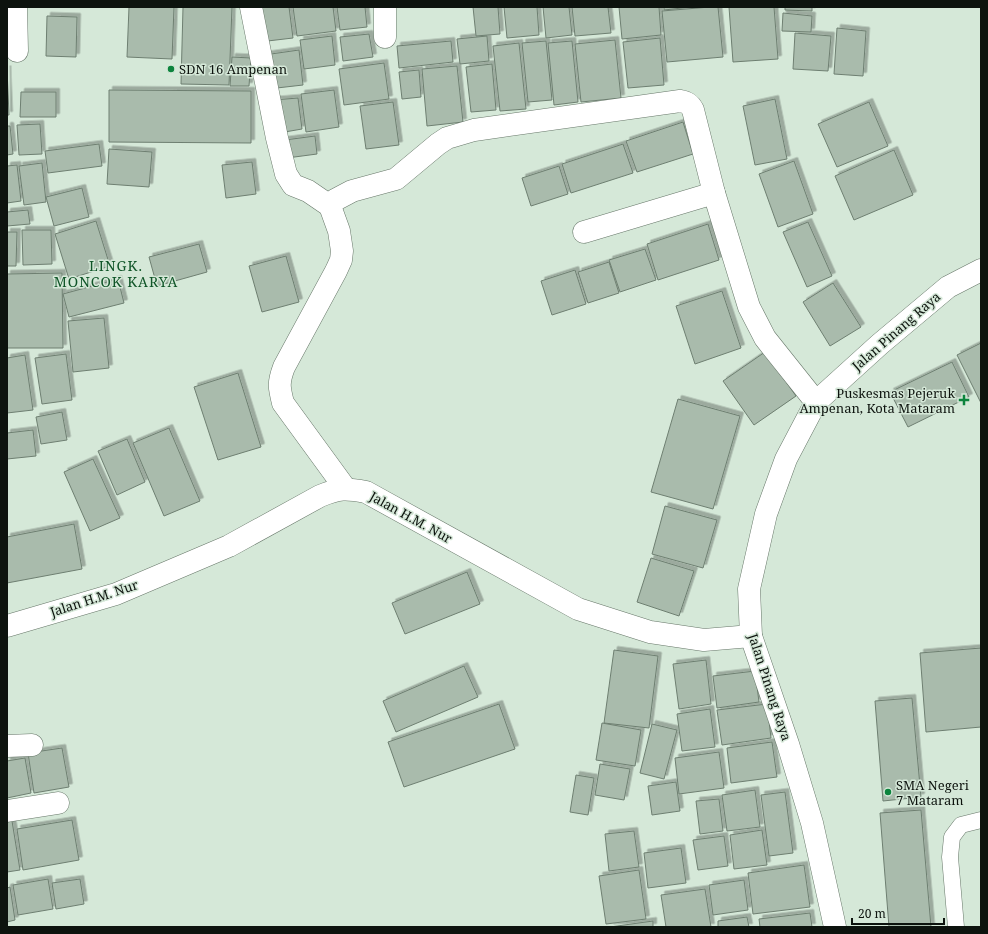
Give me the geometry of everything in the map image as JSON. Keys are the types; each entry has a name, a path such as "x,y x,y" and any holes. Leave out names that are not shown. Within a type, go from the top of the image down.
{"street":[{"path":"16,7 17,51"},
{"path":"251,7 278,144 286,174 294,185 308,191 330,206 339,231 342,251 341,260 336,271 284,367 279,380 279,389 283,403 345,488"},
{"path":"384,7 385,37"},
{"path":"330,206 336,200 352,191 396,179 446,138 480,130 680,101 686,102 693,110 714,193 749,307 765,338 816,402"},
{"path":"584,232 714,193"},
{"name":"Jalan Pinang Raya","path":"834,927 812,822 788,744 751,636 749,589 766,514 786,459 816,402 880,344 948,287 981,270"},
{"name":"Jalan H.M. Nur","path":"7,626 116,594 220,550 320,496 345,488 366,492 578,609 650,632 704,640 751,636"},
{"path":"7,746 32,745"},
{"path":"7,811 58,803"}],"lane":[{"path":"956,927 950,857 952,837 960,825 981,820"}],"building":[{"path":"129,7 174,7 172,59 127,57"},
{"path":"183,7 232,7 229,85 181,84"},
{"path":"254,7 289,7 293,38 259,42"},
{"path":"293,7 333,7 336,31 297,36"},
{"path":"337,7 365,7 367,27 340,30"},
{"path":"473,7 498,7 500,34 476,36"},
{"path":"504,7 537,7 539,35 507,38"},
{"path":"543,7 569,7 572,35 546,38"},
{"path":"572,7 608,7 611,33 575,36"},
{"path":"619,7 659,7 661,35 622,39"},
{"path":"664,7 691,7 664,10"},
{"path":"718,7 723,57 667,62 662,11"},
{"path":"729,7 774,7 778,59 733,62"},
{"path":"785,7 812,7 812,11 785,10"},
{"path":"783,13 812,16 811,32 782,31"},
{"path":"47,16 77,17 76,57 46,56"},
{"path":"837,28 866,31 863,76 834,74"},
{"path":"795,33 831,36 828,71 793,69"},
{"path":"369,34 373,57 343,61 340,37"},
{"path":"332,36 335,65 304,69 300,40"},
{"path":"487,36 489,61 460,64 457,39"},
{"path":"660,38 664,85 628,88 623,42"},
{"path":"615,40 621,98 581,102 575,44"},
{"path":"451,41 453,62 399,68 397,46"},
{"path":"546,41 552,100 528,102 522,43"},
{"path":"572,41 578,102 554,105 548,43"},
{"path":"519,43 526,109 500,111 493,46"},
{"path":"299,50 303,85 268,89 264,55"},
{"path":"232,57 251,58 249,86 230,86"},
{"path":"384,63 389,99 344,105 339,69"},
{"path":"492,64 496,110 471,112 466,67"},
{"path":"457,66 463,122 427,126 422,69"},
{"path":"7,69 9,115 7,115"},
{"path":"419,70 421,97 402,99 399,72"},
{"path":"109,90 251,91 251,143 109,142"},
{"path":"334,90 339,127 306,132 301,94"},
{"path":"21,92 56,92 56,117 20,117"},
{"path":"298,98 302,129 279,133 274,100"},
{"path":"775,99 787,159 755,165 743,106"},
{"path":"393,102 399,145 366,149 360,106"},
{"path":"869,102 888,146 837,167 818,124"},
{"path":"683,122 693,154 637,172 626,141"},
{"path":"40,124 42,154 19,155 17,125"},
{"path":"7,126 10,126 13,154 7,155"},
{"path":"315,136 317,154 287,158 285,140"},
{"path":"99,144 102,166 48,173 45,151"},
{"path":"623,144 633,173 571,193 562,164"},
{"path":"109,149 152,152 149,187 107,184"},
{"path":"894,150 913,195 854,220 835,176"},
{"path":"794,161 813,214 778,227 759,174"},
{"path":"252,162 256,194 226,198 222,165"},
{"path":"42,163 46,202 24,205 19,166"},
{"path":"17,165 21,201 7,203 7,166"},
{"path":"559,166 568,194 531,206 522,178"},
{"path":"82,188 89,217 54,226 46,197"},
{"path":"28,210 30,224 7,226 7,212"},
{"path":"96,221 110,266 69,279 55,234"},
{"path":"808,222 832,276 807,287 783,232"},
{"path":"708,224 719,260 658,280 647,244"},
{"path":"22,230 51,230 52,264 23,265"},
{"path":"7,232 17,232 16,266 7,266"},
{"path":"199,244 207,272 157,286 149,257"},
{"path":"645,249 656,280 620,292 609,260"},
{"path":"286,256 299,302 262,312 249,266"},
{"path":"609,262 619,293 588,303 578,272"},
{"path":"575,270 586,304 552,315 541,281"},
{"path":"62,273 63,348 7,348 7,274"},
{"path":"118,279 124,303 69,317 63,294"},
{"path":"833,283 861,327 830,346 803,302"},
{"path":"722,291 741,348 695,364 676,306"},
{"path":"104,318 109,368 73,372 68,321"},
{"path":"981,343 981,403 957,355"},
{"path":"765,352 796,396 754,425 723,381"},
{"path":"66,354 72,400 42,404 35,358"},
{"path":"25,355 33,410 7,413 7,358"},
{"path":"952,362 969,397 908,427 890,392"},
{"path":"238,373 261,447 218,460 194,387"},
{"path":"678,399 740,416 713,509 651,492"},
{"path":"62,412 67,440 41,444 36,417"},
{"path":"169,428 200,501 164,516 133,443"},
{"path":"33,430 36,456 7,459 7,433"},
{"path":"127,439 145,482 117,495 98,451"},
{"path":"93,459 120,518 90,531 64,472"},
{"path":"665,506 717,520 703,568 652,554"},
{"path":"74,524 82,569 7,583 7,537"},
{"path":"651,558 694,571 679,616 637,602"},
{"path":"467,572 480,604 405,634 392,603"},
{"path":"981,648 981,727 926,732 920,653"},
{"path":"614,650 658,656 649,728 604,723"},
{"path":"706,660 711,704 679,709 673,664"},
{"path":"464,666 478,697 396,732 383,701"},
{"path":"755,671 759,702 717,708 713,676"},
{"path":"912,698 921,797 883,801 875,701"},
{"path":"499,704 515,749 404,787 388,742"},
{"path":"767,704 771,738 722,745 717,710"},
{"path":"710,709 715,747 682,751 677,714"},
{"path":"602,723 641,730 635,766 596,760"},
{"path":"652,724 677,730 664,779 640,773"},
{"path":"772,742 777,777 731,783 727,748"},
{"path":"62,748 69,787 34,793 28,753"},
{"path":"719,752 724,788 679,794 675,758"},
{"path":"25,758 31,793 7,798 7,761"},
{"path":"600,764 630,769 624,800 595,795"},
{"path":"576,775 594,778 588,815 570,812"},
{"path":"676,782 680,811 652,815 648,786"},
{"path":"755,790 760,827 727,831 722,795"},
{"path":"785,792 793,853 769,856 761,795"},
{"path":"719,799 723,831 700,834 696,801"},
{"path":"921,810 931,927 889,927 880,813"},
{"path":"72,820 79,860 23,870 17,829"},
{"path":"12,821 20,870 7,872 7,822"},
{"path":"762,830 767,865 734,869 730,835"},
{"path":"634,831 639,867 609,871 605,834"},
{"path":"724,836 728,866 698,870 693,840"},
{"path":"681,848 686,883 648,888 644,853"},
{"path":"804,865 810,907 753,914 748,873"},
{"path":"639,870 646,919 606,924 599,876"},
{"path":"48,879 53,909 18,915 13,885"},
{"path":"80,879 84,904 56,909 52,883"},
{"path":"744,880 748,910 713,915 709,885"},
{"path":"10,887 15,920 7,922 7,888"},
{"path":"705,889 711,927 666,927 661,895"},
{"path":"810,913 812,927 760,927 759,919"},
{"path":"747,917 749,927 718,927 718,921"},
{"path":"653,921 653,927 610,927"}],"place":[{"name":"SDN 16 Ampenan","path":"171,69"},
{"name":"Puskesmas Pejeruk Ampenan, Kota Mataram","path":"964,400"},
{"name":"SMA Negeri 7 Mataram","path":"888,792"}],"district":[{"name":"LINGK. MONCOK KARYA","path":"116,274"}]}
